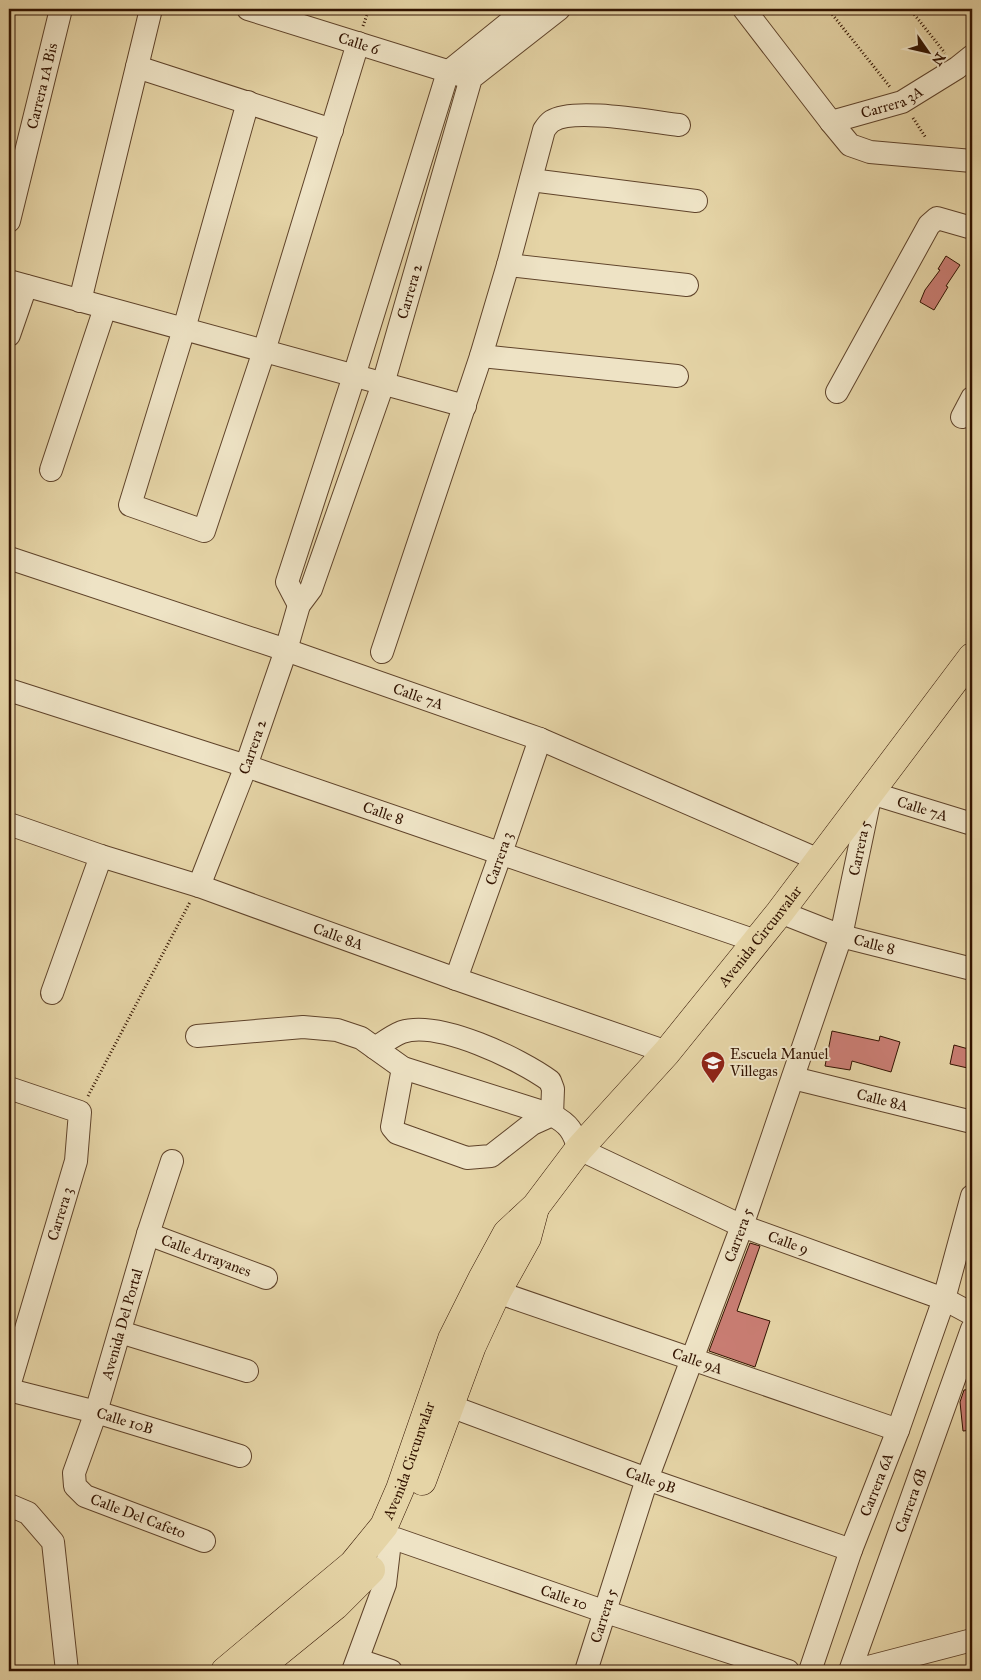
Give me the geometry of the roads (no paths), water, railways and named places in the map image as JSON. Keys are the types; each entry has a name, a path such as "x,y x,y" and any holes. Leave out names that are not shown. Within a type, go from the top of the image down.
{"main road":[{"name":"Avenida Circunvalar","path":"225,1671 354,1564 384,1526 400,1489 452,1338 507,1233 536,1206 579,1149 667,1052 780,912 972,657"},
{"name":"Avenida Circunvalar","path":"255,1671 362,1581 393,1544 418,1490 472,1346 497,1292 527,1238 536,1206"}],"street":[{"name":"Carrera 1A Bis","path":"9,221 61,9"},
{"path":"80,301 151,9"},
{"name":"Calle 6","path":"248,9 471,78"},
{"path":"448,72 526,9"},
{"path":"471,78 560,9"},
{"path":"744,9 850,144 870,152 972,161"},
{"path":"248,102 184,329 130,505 204,531 264,351 358,43"},
{"name":"Carrera 3A","path":"831,122 902,102 965,62"},
{"path":"137,66 332,130"},
{"name":"Carrera 2","path":"299,605 288,582 448,72"},
{"name":"Carrera 2","path":"200,886 246,766 286,650 299,605 311,589 383,384 471,78"},
{"path":"382,652 482,356 544,130 552,121 561,117 579,115 607,116 679,125"},
{"path":"531,180 696,202"},
{"path":"837,392 929,225 937,218 972,228"},
{"path":"508,265 687,285"},
{"path":"9,335 17,284 465,406"},
{"path":"51,470 105,308"},
{"path":"482,356 677,376"},
{"name":"Calle 7A","path":"9,558 286,650 540,739 819,860"},
{"name":"Calle 8","path":"9,690 246,766 756,941"},
{"name":"Carrera 3","path":"456,979 502,853 540,739"},
{"name":"Calle 7A","path":"871,793 972,824"},
{"name":"Carrera 5","path":"586,1671 647,1479 742,1226 841,936 871,793"},
{"name":"Calle 8A","path":"9,824 101,856 200,886 456,979 667,1052"},
{"path":"52,993 101,856"},
{"name":"Calle 8","path":"780,912 841,936 972,969"},
{"path":"197,1036 302,1027 337,1030 361,1038 403,1068 552,1115 565,1122 574,1134 579,1149"},
{"path":"375,1048 402,1032 426,1030 455,1036 501,1053 550,1081 553,1089 552,1115"},
{"path":"403,1068 392,1126 397,1133 467,1158 491,1156 532,1124 552,1115"},
{"name":"Calle 8A","path":"793,1078 972,1122"},
{"name":"Carrera 3","path":"9,1088 80,1112 76,1161 9,1384"},
{"name":"Calle 9","path":"579,1149 742,1226 944,1299 972,1314"},
{"name":"Avenida Del Portal","path":"75,1486 74,1473 96,1412 148,1234 172,1161"},
{"name":"Carrera 6A","path":"810,1671 851,1550 898,1430 944,1299 972,1196"},
{"name":"Calle Arrayanes","path":"148,1234 266,1278"},
{"name":"Calle 9A","path":"497,1292 898,1430"},
{"name":"Carrera 6B","path":"851,1671 972,1329"},
{"path":"120,1332 247,1371"},
{"name":"Calle 10B","path":"9,1384 240,1456"},
{"name":"Calle 9B","path":"450,1406 647,1479 851,1550"},
{"name":"Calle Del Cafeto","path":"75,1486 85,1496 204,1541"},
{"path":"9,1505 28,1513 53,1542 67,1671"},
{"path":"392,1671 356,1666 385,1584 393,1544"},
{"name":"Calle 10","path":"393,1544 788,1671"},
{"path":"851,1671 972,1640"}],"place":[{"name":"Escuela Manuel Villegas","path":"713,1084"}]}
